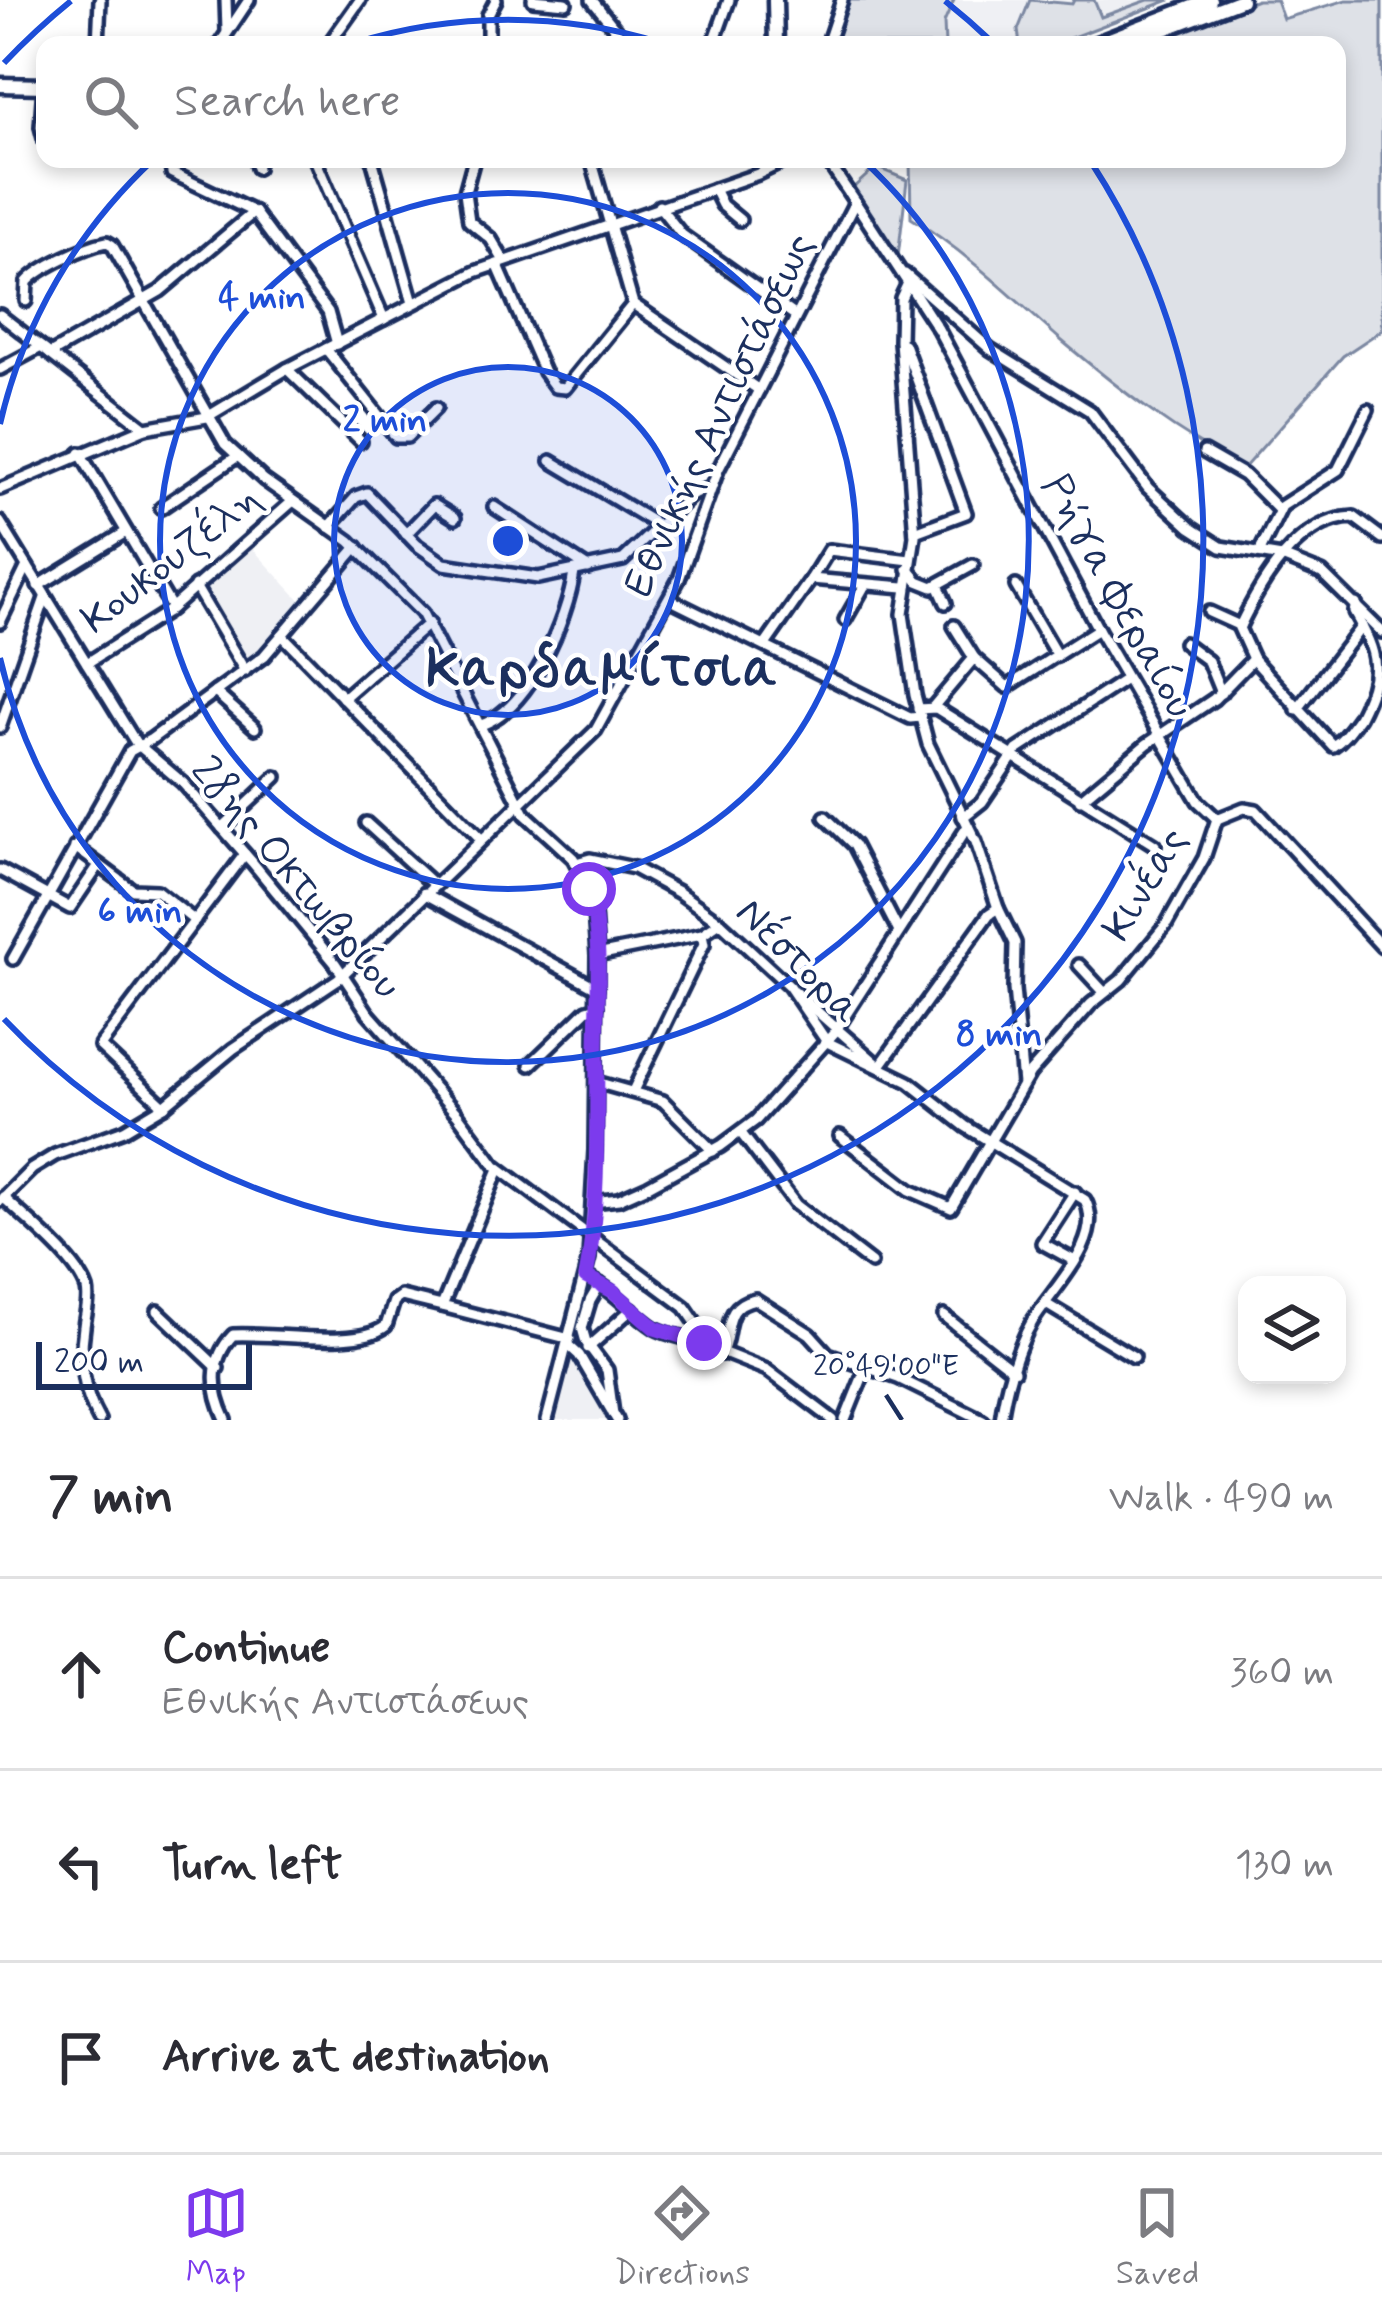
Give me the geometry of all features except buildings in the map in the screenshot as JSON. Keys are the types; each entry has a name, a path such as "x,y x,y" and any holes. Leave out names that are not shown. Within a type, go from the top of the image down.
{"main road":[{"path":"775,0 779,36"},
{"path":"1117,36 1210,0"},
{"path":"1147,36 1241,0"},
{"path":"0,85 36,86"}],"street":[{"path":"98,36 100,0"},
{"path":"226,0 227,31"},
{"path":"224,36 249,0"},
{"path":"334,36 360,0"},
{"path":"488,36 488,15 496,0"},
{"path":"533,0 566,3"},
{"path":"592,0 621,36"},
{"path":"716,36 729,0"},
{"path":"830,36 842,0"},
{"path":"171,168 172,173 254,212 328,312 338,344"},
{"path":"319,168 384,319"},
{"path":"375,168 413,303"},
{"path":"471,168 465,192 468,217 491,239 544,372 560,389 573,381 634,304"},
{"path":"594,168 634,304 759,390"},
{"path":"0,489 145,428 207,417 287,369 500,262 767,168"},
{"name":"Εθνικής Αντιστάσεως","path":"2,1199 32,1169 56,1155 124,1130 164,1106 233,1049 344,975 596,730 668,599 689,556 709,488 855,202 832,168"},
{"path":"713,189 722,205 740,220"},
{"name":"Ρήγα Φεραίου","path":"855,202 963,374 1126,680 1198,801 1217,819"},
{"path":"659,206 682,236 796,316"},
{"path":"0,369 142,301 184,273 254,212"},
{"path":"26,301 29,278 107,242 207,417 238,457 357,548 429,623 527,817 576,863 592,900 597,956 593,1202 586,1277 547,1420"},
{"path":"898,269 990,349 1090,411 1148,488 1190,527 1216,546 1282,556 1322,573 1382,632"},
{"path":"908,283 901,298 900,341 914,532 903,614 920,713 934,759 966,821 1016,948 1014,989 1023,1084"},
{"path":"0,315 145,428"},
{"path":"900,341 966,513 914,532"},
{"path":"326,350 398,438 407,436 436,408"},
{"path":"287,369 361,441"},
{"path":"1258,553 1279,510 1338,470 1368,410"},
{"path":"1204,452 1244,475 1279,510"},
{"path":"80,453 172,608"},
{"path":"161,508 238,457"},
{"path":"550,461 660,526"},
{"path":"329,526 365,492 431,556 451,566 536,578 626,559 694,493 709,488"},
{"name":"Κουκουζέλη","path":"87,663 172,608 292,502"},
{"path":"406,534 434,506 455,518"},
{"path":"494,507 588,568"},
{"path":"1239,627 1282,556 1302,539 1340,518 1356,517 1382,538"},
{"path":"1371,528 1380,519"},
{"name":"28ης Οκτωβρίου","path":"0,522 138,745 183,783 245,854 344,975 368,1013 500,1169 693,1314 718,1351"},
{"path":"38,586 126,532"},
{"path":"13,959 128,753 244,671 282,635 357,548"},
{"path":"765,645 829,550 909,565 920,582 938,585 973,565"},
{"path":"0,622 27,566"},
{"path":"481,725 506,711 540,664 556,632 574,572"},
{"path":"811,579 904,587"},
{"path":"845,620 865,585"},
{"path":"938,585 946,603"},
{"path":"195,586 244,671"},
{"path":"1016,586 1057,656"},
{"path":"0,727 45,598"},
{"path":"668,599 910,718 933,707 974,658"},
{"path":"1209,612 1239,627 1253,659 1333,746 1366,708 1380,676 1376,652 1354,610 1356,604"},
{"path":"344,698 429,623"},
{"path":"954,626 974,658 1007,687 1098,629"},
{"path":"1297,710 1362,626"},
{"path":"282,635 481,839"},
{"path":"1184,644 1208,661 1221,693"},
{"path":"1080,800 1221,693 1253,659"},
{"path":"593,1202 631,1195 741,1132 827,1042 966,821 1017,750 1126,680"},
{"path":"215,692 255,728"},
{"path":"933,707 1155,844"},
{"path":"222,828 276,777"},
{"path":"1217,819 1244,808 1256,810 1382,947"},
{"path":"825,817 854,845 898,930"},
{"name":"Κινέας","path":"840,1136 912,1191 951,1208 1023,1084 1166,925 1204,858 1217,819"},
{"path":"366,823 429,889 597,988"},
{"path":"75,848 133,890 158,891 195,921"},
{"path":"164,1106 100,1046 245,854"},
{"name":"Νέστορα","path":"576,863 587,859 639,870 720,922 789,986 827,1042 879,1065 1075,1192 1088,1206 1089,1231 1073,1260"},
{"path":"0,870 72,908 100,866"},
{"path":"789,986 879,1065 998,908"},
{"path":"597,956 702,934 720,922"},
{"path":"633,1090 704,944 702,934"},
{"path":"1079,964 1104,992"},
{"path":"530,1064 586,1010 597,1007"},
{"path":"596,1082 667,1104 713,1151"},
{"path":"741,1132 796,1204 871,1263"},
{"path":"442,1306 500,1169"},
{"path":"1000,1420 1030,1326 1073,1260 1042,1243 1075,1192"},
{"path":"2,1199 84,1282 88,1296 82,1373 99,1420"},
{"path":"586,1277 658,1330 694,1338 765,1368 833,1420"},
{"path":"600,1284 583,1323 590,1346 608,1374 615,1417"},
{"path":"226,1420 214,1393 226,1343 233,1335 370,1333 386,1326 394,1301 401,1296 569,1342 615,1417"},
{"path":"718,1351 727,1344 726,1325 752,1299 810,1334 828,1354 898,1378 958,1415 983,1420"},
{"path":"1046,1304 1134,1357"},
{"path":"579,1355 632,1309"},
{"path":"158,1311 218,1368"},
{"path":"944,1316 1014,1371"},
{"path":"845,1420 866,1368"}],"shaded area":[{"path":"848,0 1170,0 1076,36 836,36"},
{"path":"848,0 954,0 944,23 945,36 836,36"},
{"path":"1030,0 1072,4 1094,0 1101,17 1148,0 1170,0 1076,36 1019,36"},
{"path":"1257,0 1276,0 1283,19 1346,0 1382,0 1382,330 1343,356 1244,468 1127,394 971,261 911,218 910,168 1346,168 1346,36 1163,36"},
{"path":"875,168 907,180 898,257 853,188"},
{"path":"250,546 302,602 261,652 244,663 200,589"},
{"path":"574,1359 611,1420 553,1420"}],"district":[{"name":"Καρδαμίτσια","path":"603,667"}],"route":[{"path":"589,889 597,988 595,1150 586,1277 613,1291 655,1328 704,1343"}]}
